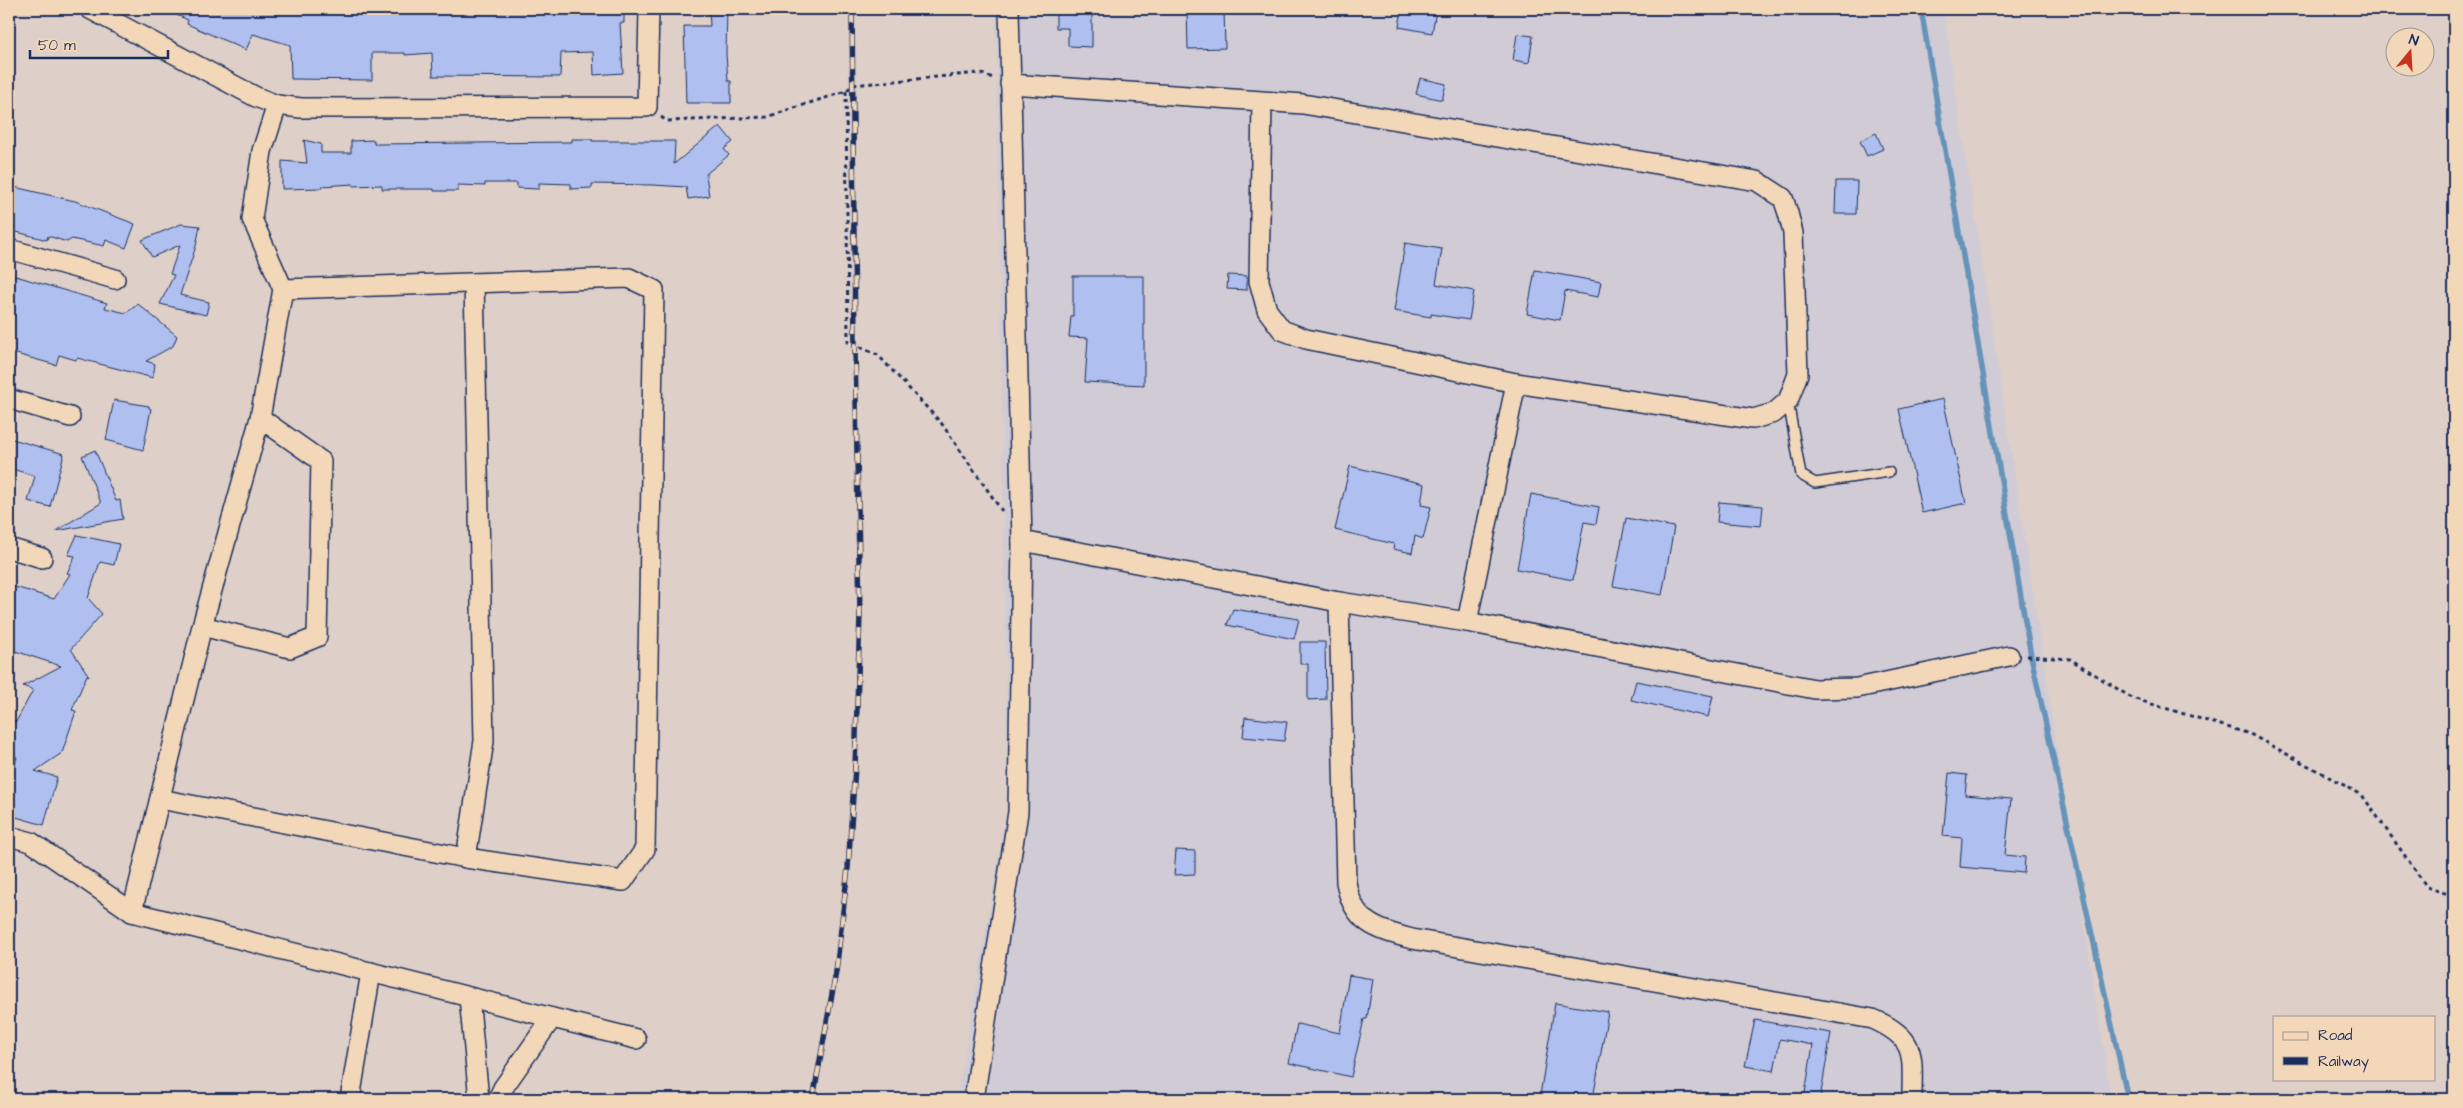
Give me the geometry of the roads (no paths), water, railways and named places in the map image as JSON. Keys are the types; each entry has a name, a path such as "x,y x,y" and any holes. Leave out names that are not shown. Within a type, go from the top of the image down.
{"street":[{"path":"90,9 256,97 277,105 301,108 647,108 649,9"},
{"path":"974,1099 1018,812 1022,541 1009,9"},
{"path":"1010,84 1262,100 1303,104 1758,181 1783,198 1793,233 1798,374 1788,401 1774,413 1753,419 1516,383 1306,339 1282,330 1266,310 1259,281 1262,100"},
{"path":"132,912 202,626 260,418 283,289 252,219 262,151 277,105"},
{"path":"9,250 115,279"},
{"path":"160,799 466,858 623,881 645,849 654,290 629,278 283,289"},
{"path":"466,858 484,741 474,283"},
{"path":"1467,622 1516,383"},
{"path":"9,399 70,417"},
{"path":"202,626 290,648 317,637 321,462 260,418"},
{"path":"1022,541 1338,602 1467,622 1815,689 1857,688 2009,656"},
{"path":"9,548 42,558"},
{"path":"1338,602 1346,882 1349,898 1358,915 1371,926 1412,939 1873,1019 1894,1028 1907,1041 1912,1065 1912,1099"},
{"path":"9,836 31,842 132,912 636,1039"},
{"path":"350,1099 371,972"},
{"path":"469,997 479,1099"},
{"path":"498,1099 503,1088 552,1018"}],"lane":[{"path":"1788,401 1801,475 1815,483 1889,472"}],"waterway":[{"path":"1921,9 2031,656 2128,1099"}],"railway":[{"path":"813,1099 836,972 848,868 855,767 860,615 852,9"}]}
